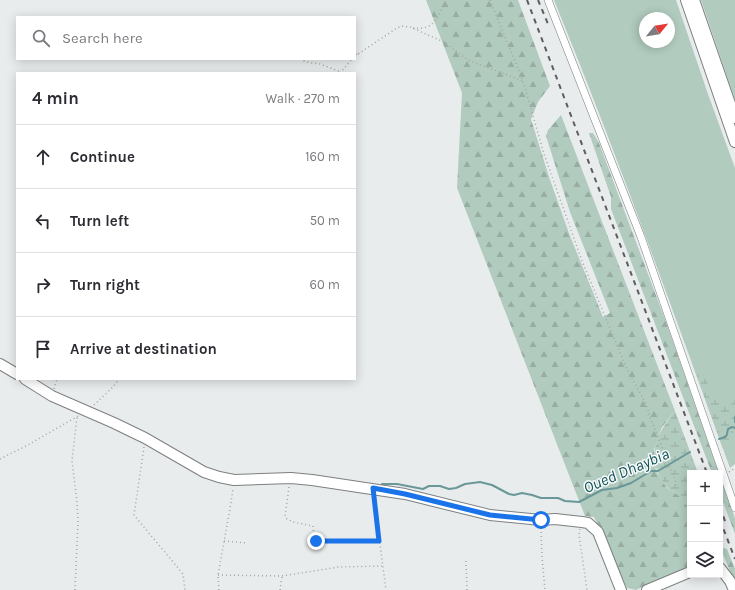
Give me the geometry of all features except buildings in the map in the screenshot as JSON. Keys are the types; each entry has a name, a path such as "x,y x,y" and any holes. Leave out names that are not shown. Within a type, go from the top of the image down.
{"street":[{"path":"548,0 641,237 735,508"},
{"path":"686,0 735,142"},
{"path":"694,0 735,118"},
{"path":"0,364 16,373"},
{"path":"26,380 82,414 145,438 204,472 219,477 234,480 290,478 373,488 405,494 490,515 541,520 556,519 588,523 598,532 621,590"},
{"path":"723,572 730,581 734,590"},
{"path":"647,590 687,573"}],"path":[{"path":"410,28 422,29 431,24 439,16 446,0"},
{"path":"490,0 523,81 544,154 571,232 626,367 646,404 677,484"},
{"path":"356,56 402,26 444,42 468,60 523,81"},
{"path":"302,60 320,64 341,72 351,60"},
{"path":"0,459 82,414 102,398 118,380"},
{"path":"75,590 78,521 72,461 82,414"},
{"path":"145,438 134,515 184,574 185,590"},
{"path":"290,478 285,516 289,521 314,527 314,539 316,542 379,541"},
{"path":"220,590 218,575 234,480"},
{"path":"373,488 386,590"},
{"path":"541,520 545,590"},
{"path":"582,522 579,536 587,590"},
{"path":"224,541 247,543"},
{"path":"466,561 467,590"},
{"path":"218,575 282,576 339,567 382,566"},
{"path":"280,590 282,576"}],"green space":[{"path":"426,0 518,0 550,86 538,102 531,119 549,177 570,236 603,317 610,313 570,212 546,136 548,130 561,115 675,411 662,427 654,449 656,471 667,488 680,496 687,506 687,567 636,590 627,588 594,517 585,516 457,188 462,93"},
{"path":"554,0 676,0 735,168 735,464 730,468 644,233"},
{"path":"701,0 735,0 735,100"},
{"path":"589,133 593,133 599,143 666,322 718,470 711,470 611,209 611,197"},
{"path":"692,362 705,374 709,388 721,405 735,393 734,430 729,447 723,449"},
{"path":"675,411 697,470 687,470 687,506 680,497 666,486 660,476 654,457 658,438"},
{"path":"723,484 735,518 735,534 723,502"},
{"path":"723,548 727,549 735,569 735,583 723,554"}],"waterway":[{"name":"Oued Dhaybia","path":"735,417 735,422"},
{"name":"Oued Dhaybia","path":"719,439 726,436 728,429 732,427 735,428"},
{"name":"Oued Dhaybia","path":"382,484 397,484 423,489 429,486 440,486 449,489 465,484 480,482 492,485 509,494 514,495 522,493 541,498 558,498 565,501 579,502 602,490 617,488 631,483 651,471 658,471 690,452"}],"railway":[{"path":"527,0 706,470"},
{"path":"538,0 548,24"},
{"path":"723,516 726,524"},
{"path":"723,528 735,559"}],"route":[{"path":"316,541 379,541 373,488 405,494 428,501 490,515 541,520"}]}
